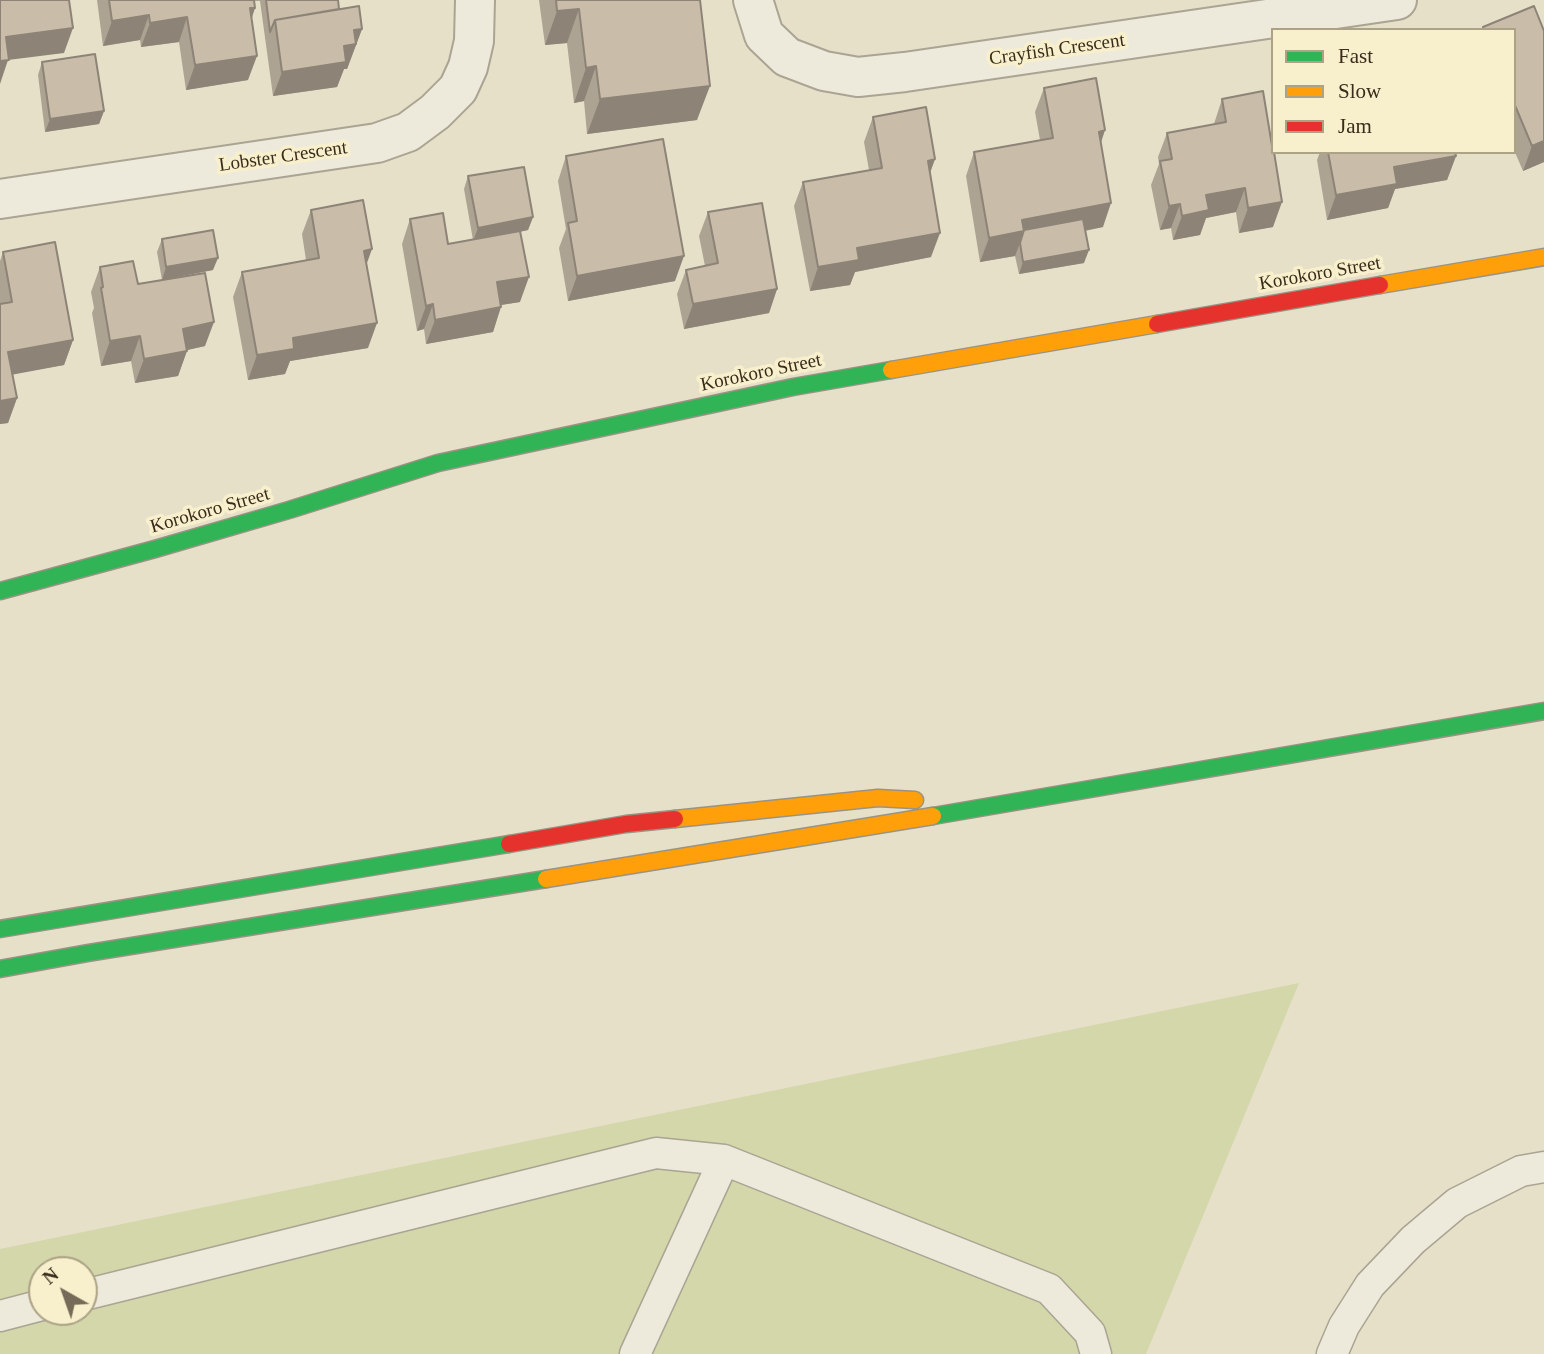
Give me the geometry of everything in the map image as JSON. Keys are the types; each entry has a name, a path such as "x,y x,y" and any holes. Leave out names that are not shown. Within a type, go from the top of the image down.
{"main road":[{"name":"Korokoro Street","path":"0,591 195,538 438,463 793,387 1544,257"},
{"path":"0,969 1007,804 1544,711"},
{"path":"0,929 626,824 878,798 1007,804"},
{"path":"0,979 88,953"}],"street":[{"name":"Lobster Crescent","path":"0,199 377,143 408,132 435,112 458,89 468,67 474,41 475,0"},
{"name":"Crayfish Crescent","path":"753,0 764,35 787,58 824,72 858,77 1397,0"}],"lane":[{"path":"98,1292 656,1153 724,1160 1049,1289 1090,1333 1096,1354"},
{"path":"635,1354 724,1160"},
{"path":"1332,1354 1344,1326 1370,1285 1413,1240 1457,1203 1521,1171 1544,1167"},
{"path":"0,1316 28,1309"}],"green space":[{"path":"1299,983 1146,1354 0,1354 0,1249"}],"building":[{"path":"0,0 69,0 73,28 6,37 9,60 0,61"},
{"path":"109,0 254,0 255,8 250,8 257,56 195,65 187,17 150,23 149,15 112,21"},
{"path":"266,0 338,0 339,9 275,20 270,32"},
{"path":"556,0 700,0 710,86 600,99 596,66 586,68 579,9 557,11"},
{"path":"359,6 362,29 354,30 356,44 344,46 346,62 282,72 275,20"},
{"path":"1534,6 1544,31 1544,141 1532,146 1516,108 1516,28 1483,27"},
{"path":"95,54 104,111 50,119 42,62"},
{"path":"1096,78 1105,130 1099,132 1111,203 1022,220 1024,231 989,238 974,152 1053,138 1044,88"},
{"path":"1263,91 1271,154 1274,154 1282,202 1248,208 1245,188 1206,195 1209,210 1182,216 1180,204 1169,206 1160,161 1172,159 1167,133 1226,122 1222,99"},
{"path":"926,107 935,159 928,161 940,233 857,248 859,260 818,267 803,182 882,168 873,117"},
{"path":"663,139 684,256 577,276 568,223 577,221 566,156"},
{"path":"1328,154 1456,154 1394,167 1397,184 1336,195"},
{"path":"524,167 533,217 478,228 468,176"},
{"path":"363,200 372,249 364,251 377,323 293,338 294,349 257,355 242,272 319,258 311,210"},
{"path":"762,203 777,289 693,304 686,270 718,263 708,212"},
{"path":"443,213 448,244 520,231 529,277 497,282 501,307 435,320 433,304 426,306 410,219"},
{"path":"1083,219 1089,250 1023,262 1020,243 1024,230"},
{"path":"213,230 218,258 166,267 162,239"},
{"path":"55,242 73,340 8,352 17,398 0,401 0,304 12,302 3,252"},
{"path":"133,261 138,284 205,273 214,322 183,329 187,351 144,359 140,336 110,341 100,267"}],"traffic: fast":[{"path":"0,591 289,510 438,463 793,387 891,370"},
{"path":"933,816 1544,711"},
{"path":"0,929 509,844"},
{"path":"0,969 546,879"}],"traffic: slow":[{"path":"1380,285 1544,257"},
{"path":"891,370 1157,324"},
{"path":"675,819 878,798 915,800"},
{"path":"546,879 933,816"}],"traffic: jam":[{"path":"1157,324 1380,285"},
{"path":"509,844 626,824 675,819"}]}
